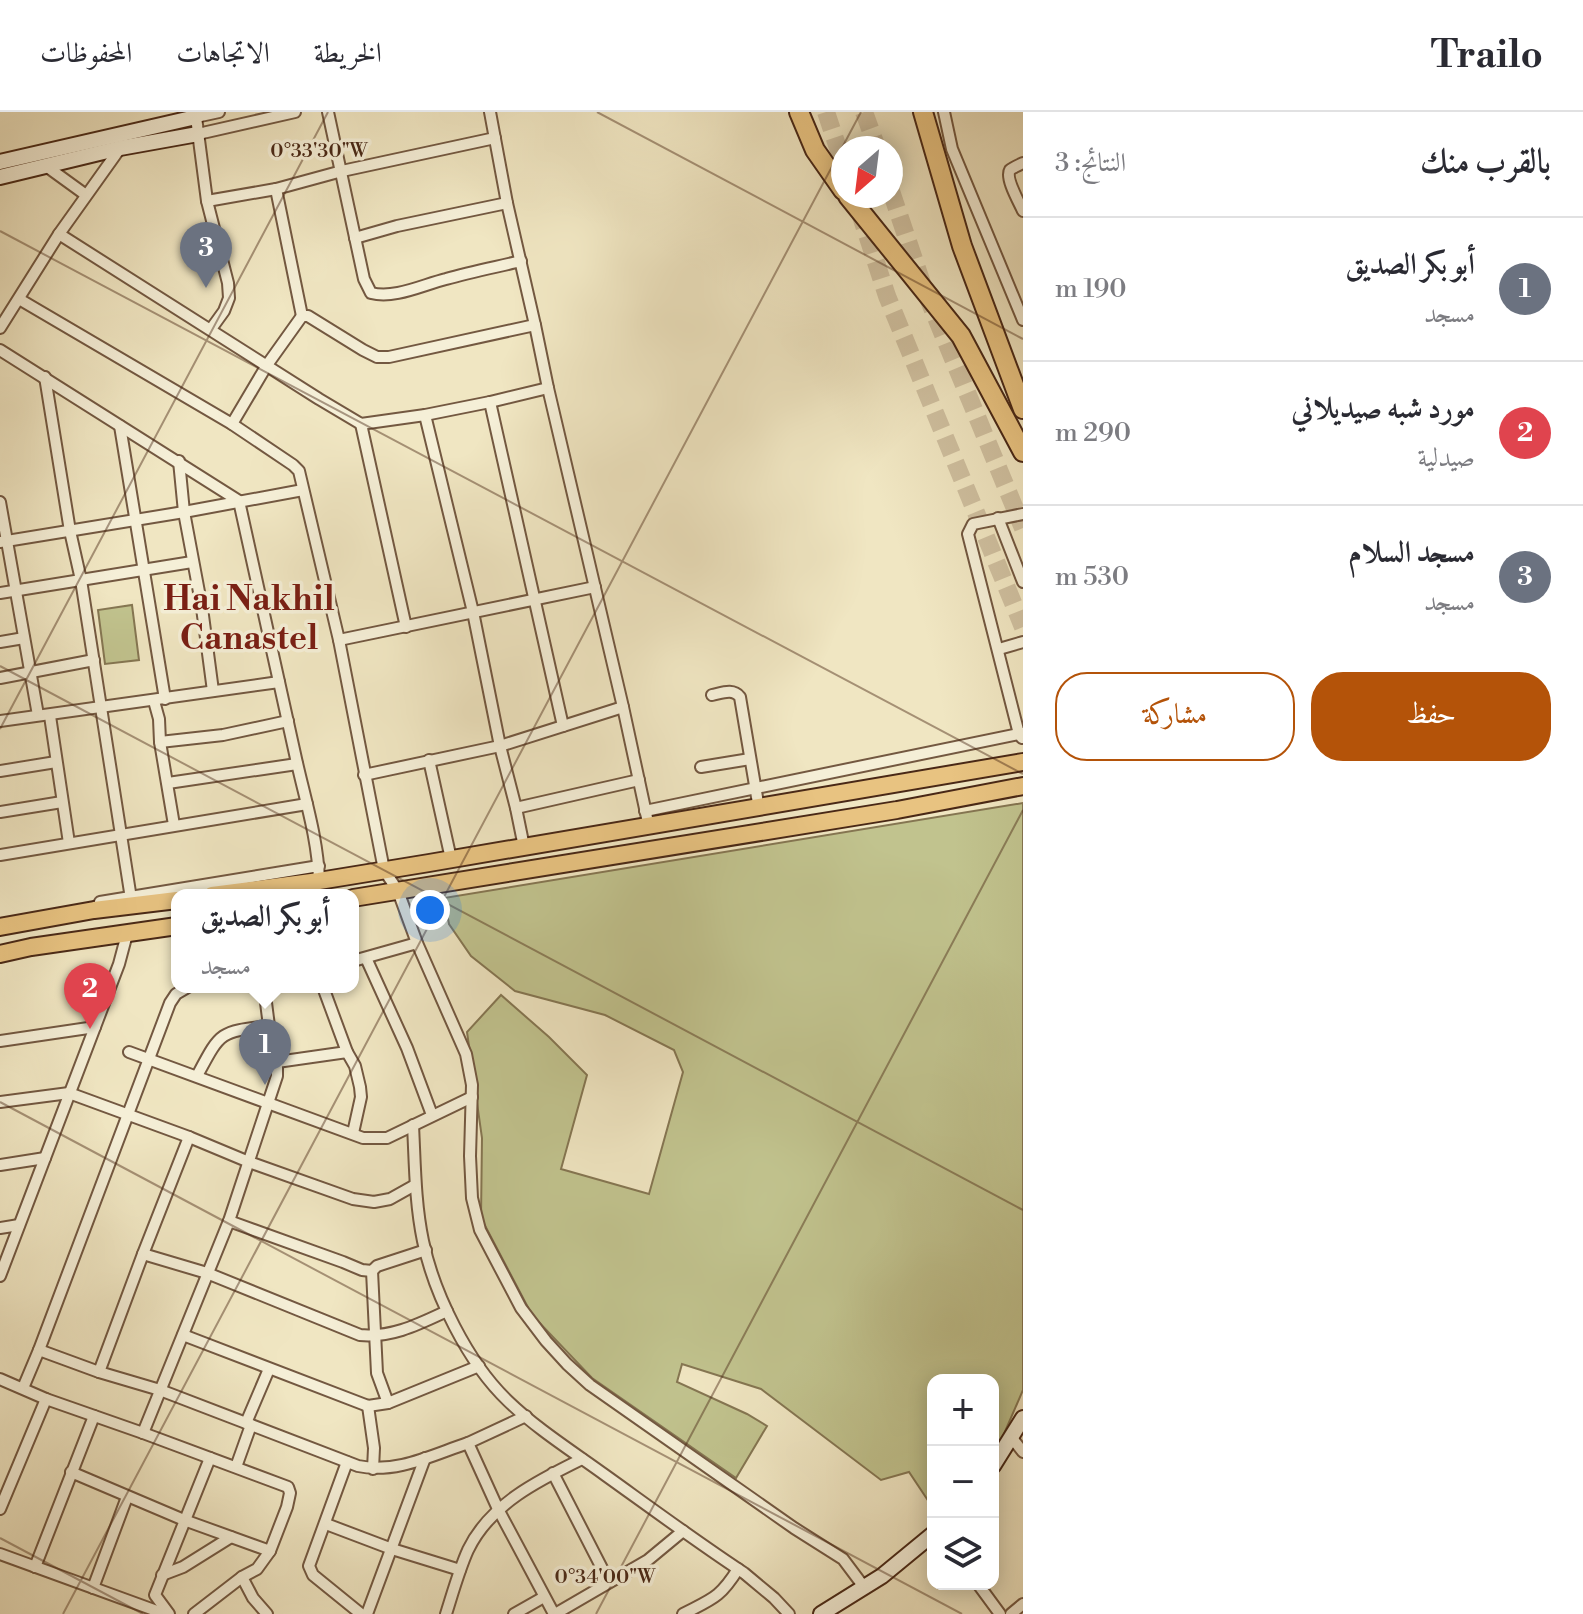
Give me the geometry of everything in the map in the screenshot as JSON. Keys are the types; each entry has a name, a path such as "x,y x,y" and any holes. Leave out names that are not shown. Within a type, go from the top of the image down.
{"highway":[{"path":"799,112 815,150 831,173"},
{"path":"923,112 962,246 1023,409"},
{"path":"858,208 961,336 1023,452"}],"main road":[{"path":"0,162 196,117"},
{"path":"0,177 120,148 198,134"},
{"path":"243,889 319,874 384,870 524,847 647,819 759,809 1023,762"},
{"path":"359,897 897,810 1023,786"},
{"path":"0,927 131,901 171,900"},
{"path":"0,954 171,927"},
{"path":"999,1457 1023,1418"},
{"path":"821,1614 895,1567 927,1539"}],"street":[{"path":"211,329 229,298 228,283 207,201 196,117 219,112"},
{"path":"198,134 295,112"},
{"path":"328,112 366,285 371,293 381,295 521,261"},
{"path":"490,112 548,388 647,819 756,788 1022,736 968,531 973,524 1023,514"},
{"path":"944,112 952,149 1023,320"},
{"path":"0,328 59,234 131,132"},
{"path":"207,201 276,189 342,171 495,138"},
{"path":"1023,163 1010,170 1009,178 1023,211"},
{"path":"46,166 86,195"},
{"path":"232,424 267,365 302,316 276,189"},
{"path":"355,238 507,203"},
{"path":"59,234 361,424 425,415 548,388"},
{"path":"19,299 232,424 293,465 301,476 339,640 384,870 398,891 417,943 466,1054 471,1075 472,1198 480,1230 521,1308 567,1364 590,1385 843,1559 864,1587"},
{"path":"302,316 308,316 377,357 535,325"},
{"path":"0,350 239,501 307,804 319,874 215,889"},
{"path":"45,377 81,580 131,901"},
{"path":"490,402 563,726"},
{"path":"425,415 473,612 524,847"},
{"path":"361,424 406,627"},
{"path":"120,426 144,570 160,700 160,742 174,825"},
{"path":"179,461 184,512 202,608 213,691"},
{"path":"3,541 303,490"},
{"path":"0,502 3,541 31,671 56,762 69,843"},
{"path":"998,518 1023,582"},
{"path":"0,593 192,562"},
{"path":"339,640 595,587"},
{"path":"0,642 24,638"},
{"path":"999,649 1023,642"},
{"path":"0,678 94,660"},
{"path":"0,721 279,682"},
{"path":"712,695 729,691 739,695 759,809"},
{"path":"364,775 500,746 623,707"},
{"path":"160,742 223,735 288,721"},
{"path":"701,767 750,759"},
{"path":"429,760 451,859"},
{"path":"0,771 56,762"},
{"path":"168,783 297,764"},
{"path":"516,808 639,780"},
{"path":"0,812 62,802"},
{"path":"0,855 307,804"},
{"path":"0,920 171,895"},
{"path":"0,1276 119,964 127,934"},
{"path":"359,960 417,943"},
{"path":"366,958 407,1048 432,1115"},
{"path":"23,1388 148,1059 173,998 178,993"},
{"path":"143,1433 229,1221 277,1076 265,993"},
{"path":"325,993 358,1077 361,1097 353,1133"},
{"path":"197,1076 220,1038 236,1030 269,1026"},
{"path":"0,1041 95,1027"},
{"path":"129,1052 363,1138 387,1138 472,1097"},
{"path":"277,1062 347,1052"},
{"path":"0,1102 69,1093 353,1199 374,1202 390,1199 415,1185"},
{"path":"413,1125 415,1185 423,1242 447,1311 479,1366 506,1399 526,1416 757,1583 789,1614"},
{"path":"99,1372 189,1137"},
{"path":"0,1165 45,1158"},
{"path":"229,1221 372,1271"},
{"path":"0,1228 19,1225"},
{"path":"388,1403 377,1373 372,1271 377,1266 426,1250"},
{"path":"143,1254 207,1273 360,1335 376,1337 412,1328 447,1311"},
{"path":"183,1335 368,1406 388,1403 479,1366"},
{"path":"39,1350 160,1390 347,1462 373,1469 388,1469 425,1458 468,1443 526,1416"},
{"path":"236,1467 269,1369"},
{"path":"0,1379 46,1399 288,1487 287,1507 270,1551 257,1569 194,1614"},
{"path":"0,1509 46,1399"},
{"path":"368,1406 374,1448 373,1469"},
{"path":"35,1567 94,1416"},
{"path":"1012,1438 1023,1452"},
{"path":"468,1443 498,1509 555,1614 655,1555 683,1531"},
{"path":"155,1595 210,1458"},
{"path":"347,1462 309,1570 364,1614 392,1549 425,1458"},
{"path":"446,1614 473,1541 490,1517 553,1473 582,1459"},
{"path":"71,1472 184,1520 270,1551"},
{"path":"553,1473 609,1582"},
{"path":"93,1588 127,1497"},
{"path":"326,1524 460,1570"},
{"path":"162,1575 183,1567 231,1537"},
{"path":"0,1554 167,1614"},
{"path":"683,1614 719,1595 738,1569"},
{"path":"242,1577 262,1613"},
{"path":"982,1590 1000,1614"},
{"path":"136,1602 155,1595"},
{"path":"155,1595 167,1614"},
{"path":"514,1614 544,1597"},
{"path":"1011,1614 1023,1604"}],"green space":[{"path":"132,605 139,660 105,664 98,610"},
{"path":"1023,803 1023,1390 999,1445 999,1374 927,1374 927,1499 909,1472 881,1480 761,1389 682,1364 677,1382 767,1426 736,1478 592,1378 532,1315 481,1218 482,1138 467,1032 501,995 549,1037 587,1075 561,1169 649,1194 683,1072 674,1050 605,1015 515,991 471,956 449,924 444,898"}],"tunnel":[{"path":"826,112 834,136"},
{"path":"864,112 873,136"},
{"path":"897,208 923,286 1023,528"},
{"path":"859,210 887,296 1023,627"}],"place":[{"name":"مسجد السلام","path":"206,288"},
{"name":"مورد شبه صيديلاني","path":"90,1029"},
{"name":"أبو بكر الصديق","path":"265,1085"}],"district":[{"name":"Hai Nakhil Canastel","path":"249,618"}]}
